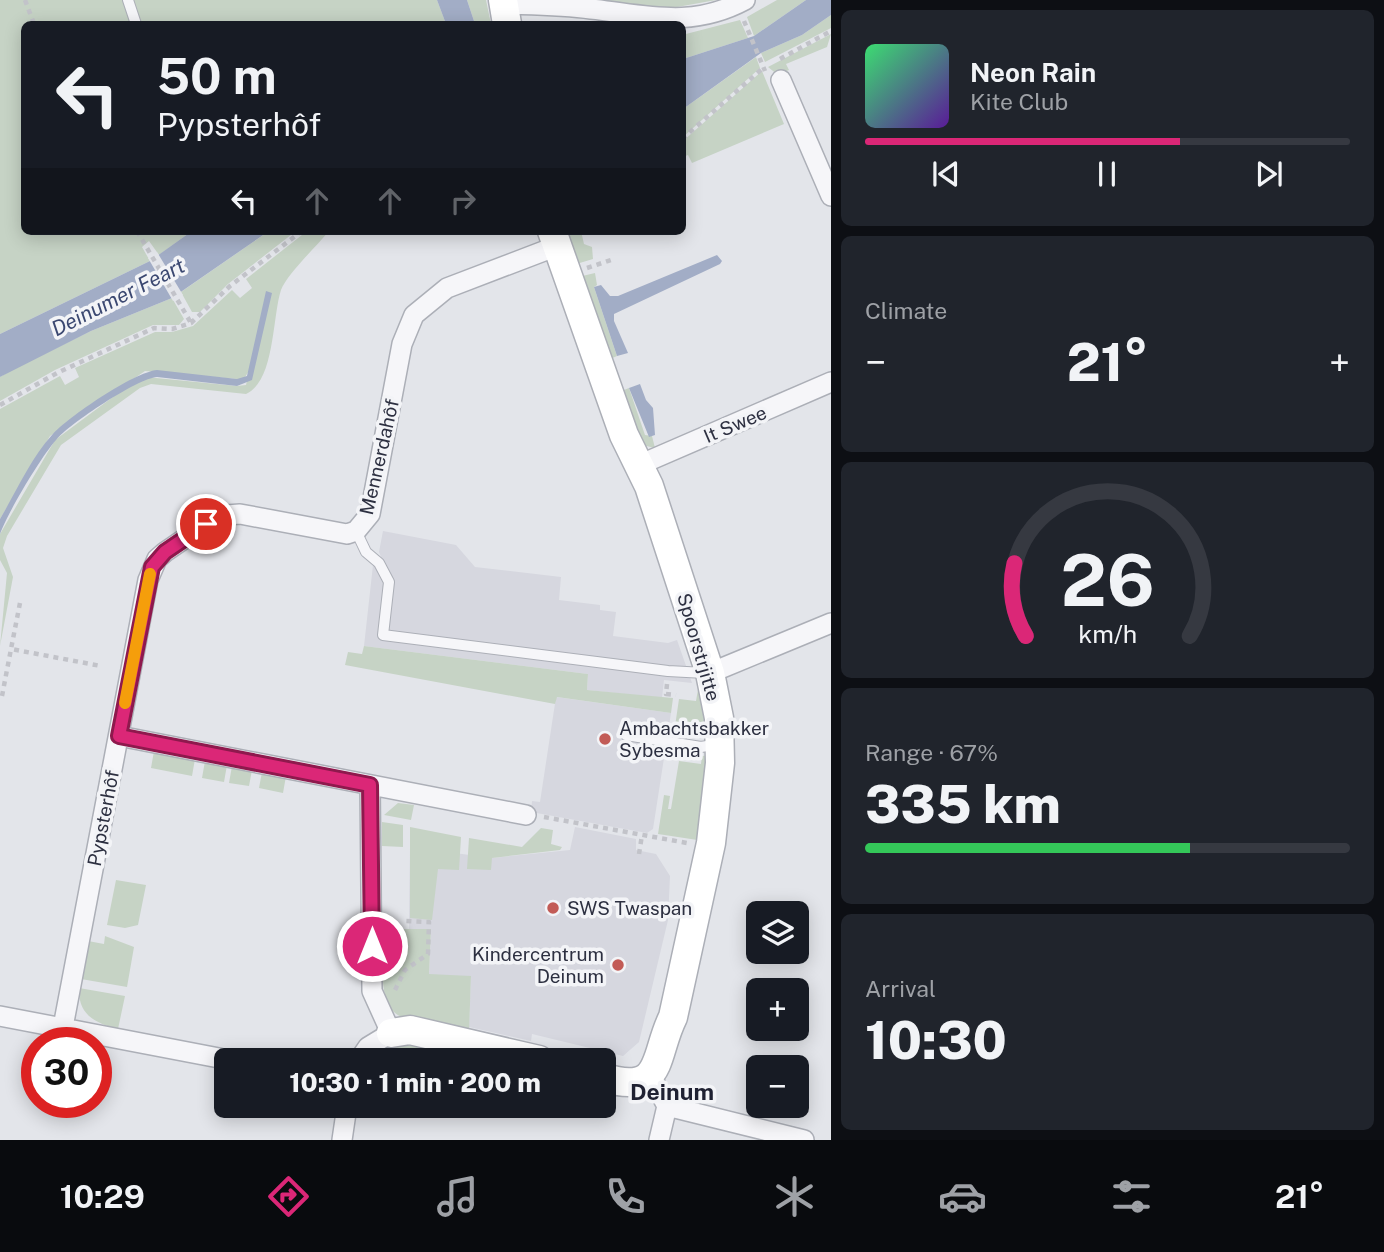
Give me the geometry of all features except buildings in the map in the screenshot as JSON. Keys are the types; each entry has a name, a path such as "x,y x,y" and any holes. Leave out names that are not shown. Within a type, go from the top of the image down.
{"street":[{"path":"504,10 590,8 638,17 680,19 743,7"},
{"path":"781,80 831,196"},
{"name":"Spoorstrjitte","path":"554,239 624,435 649,486 709,673 719,718 720,743 711,847 673,1017 651,1076"},
{"name":"Mennerdahôf","path":"119,736 148,580 157,559 215,519 240,514 337,533 356,531 370,514 402,344 414,315 447,288 554,239"},
{"name":"It Swee","path":"639,465 831,382"},
{"path":"709,673 831,623"},
{"path":"119,736 526,815"},
{"name":"Pypsterhôf","path":"63,1027 119,736"},
{"path":"370,785 372,990 391,1033"},
{"path":"0,1016 63,1027"},
{"path":"367,1048 391,1033 410,1030 487,1048"},
{"path":"112,1037 214,1057"},
{"path":"616,1081 627,1083 651,1076 667,1106 659,1140"},
{"path":"667,1106 804,1140"},
{"path":"342,1140 345,1118"}],"lane":[{"path":"128,0 135,21"},
{"path":"356,531 366,552 379,563 390,582 383,635 668,671 709,673"},
{"path":"626,735 701,747 720,743"}],"path":[{"path":"25,0 33,21"},
{"path":"743,7 751,37 764,68"},
{"path":"686,136 764,68 831,31"},
{"path":"140,235 191,323"},
{"path":"0,405 57,373 154,328 172,328 191,323 230,286 297,235"},
{"path":"2,696 20,603"},
{"path":"11,649 101,666"},
{"path":"526,815 692,844"},
{"path":"639,854 642,835"},
{"path":"388,991 394,991 405,970 428,954 429,922 406,921"}],"shaded area":[{"path":"383,531 456,545 475,567 561,577 559,600 600,605 600,610 616,612 613,636 668,643 677,640 692,683 664,680 662,698 587,690 588,674 364,646 373,565 383,561 379,552"},
{"path":"556,697 671,713 653,829 647,833 531,812 532,801 540,802"},
{"path":"575,827 636,839 636,850 656,854 670,876 668,920 639,1042 623,1056 616,1054 616,1048 590,1048 532,1034 531,1041 469,1027 471,977 429,975 431,930 409,929 410,847 492,858 570,850"}],"green space":[{"path":"0,0 437,0 445,21 21,21 21,235 186,235 159,255 149,241 142,247 150,261 0,334"},
{"path":"467,0 486,0 490,21 474,21"},
{"path":"601,0 716,0 666,9"},
{"path":"777,0 806,0 754,36 747,17"},
{"path":"831,15 831,28 765,62 761,53 802,35"},
{"path":"740,20 748,38 686,58 686,34"},
{"path":"831,34 827,47 786,64 789,70 778,75 768,67"},
{"path":"756,57 760,68 686,134 686,107"},
{"path":"762,71 784,124 692,163 686,156 686,138"},
{"path":"263,235 291,235 228,284 200,312 192,312 181,292"},
{"path":"302,235 325,235 284,283 267,363 255,387 246,394 151,384 140,388 61,445 7,536 3,548 13,577 0,646 7,573 0,560 0,534 55,440 129,385 146,377 237,386 246,385 250,369 244,379 145,371 50,436 0,519 0,409 60,376 65,385 79,377 75,368 155,332 172,332 193,326 232,290 240,298 252,288 246,279"},
{"path":"564,235 582,235 584,244 592,247 593,259 573,265"},
{"path":"595,273 597,285 594,287 617,356 608,360 578,277"},
{"path":"172,298 184,319 179,325 153,325 55,370 0,401 0,377 91,331"},
{"path":"629,388 645,435 652,436 655,448 642,445 619,392"},
{"path":"364,646 588,674 587,690 673,698 671,713 557,697 555,704 345,665 348,652 362,654"},
{"path":"699,684 711,736 674,733 679,699 696,701"},
{"path":"154,751 195,759 192,776 151,768"},
{"path":"711,755 704,841 658,834 664,795 670,796 668,809 671,809 679,761 701,764 702,756"},
{"path":"205,761 227,765 224,782 202,778"},
{"path":"232,766 252,770 249,786 229,783"},
{"path":"262,772 286,776 283,793 259,788"},
{"path":"398,803 414,805 411,820 384,815"},
{"path":"382,822 403,825 403,847 382,846"},
{"path":"410,827 461,837 459,870 438,869 432,920 410,918"},
{"path":"541,828 553,830 551,844 562,847 560,850 492,858 491,870 467,869 469,838 522,847"},
{"path":"116,880 146,885 138,925 125,928 107,925"},
{"path":"431,929 429,974 471,976 469,1033 402,1017 392,1010 386,999 382,930"},
{"path":"105,936 134,947 127,987 81,979 88,941 104,944"},
{"path":"79,988 125,996 118,1029 95,1021 81,1005"},
{"path":"401,1041 448,1048 382,1048"}],"water":[{"path":"437,0 467,0 474,21 445,21"},
{"path":"806,0 831,0 831,15 802,35 761,53 686,107 686,58 754,36"},
{"name":"Deinumer Feart","path":"186,235 263,235 172,298 91,331 0,377 0,334 150,261"},
{"path":"717,255 722,261 720,264 614,314 614,321 628,353 617,356 594,287 601,285 610,296 618,296"},
{"path":"266,291 272,293 252,380 237,386 157,377 120,393 56,440 25,485 0,534 0,519 44,444 60,427 102,396 133,378 157,370 237,379 247,376"},
{"path":"640,384 646,400 653,408 655,435 649,437 629,388"}],"pier":[{"path":"157,252 183,295 173,301 148,258"}],"slow traffic":[{"path":"125,703 150,574"}],"place":[{"name":"Ambachtsbakker Sybesma","path":"605,739"},
{"name":"SWS Twaspan","path":"553,908"},
{"name":"Kindercentrum Deinum","path":"618,965"}],"district":[{"name":"Deinum","path":"672,1091"}],"route":[{"path":"206,524 165,552 152,567 119,736 370,785 372,946"}]}
